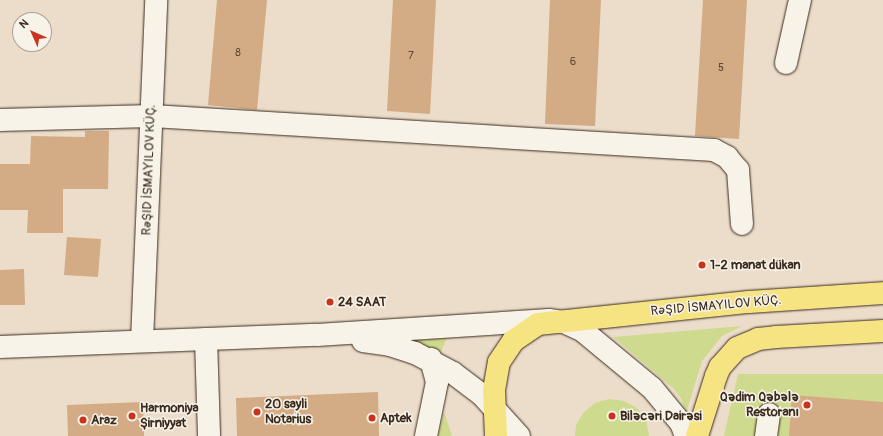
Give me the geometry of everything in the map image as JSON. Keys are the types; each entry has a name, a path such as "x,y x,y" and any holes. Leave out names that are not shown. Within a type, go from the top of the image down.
{"main road":[{"path":"496,436 494,408 496,375 506,350 529,328 549,320 749,302 883,293"},
{"path":"697,436 716,376 729,356 747,343 776,337 883,331"}],"street":[{"path":"142,341 156,0"},
{"path":"786,63 800,0"},
{"path":"0,120 152,116 714,150 727,157 738,170 742,224"},
{"path":"0,347 317,335 549,320 564,322 584,331 652,388 681,423 686,436"},
{"path":"317,335 390,345 431,359 470,384 519,436"},
{"path":"206,339 209,436"},
{"path":"426,436 437,382 431,359"},
{"path":"766,436 769,414"}],"green space":[{"path":"742,326 722,336 702,361 686,413 681,398 673,388 613,337"},
{"path":"449,331 440,355 365,334"},
{"name":"Qədim Qəbələ Restoranı","path":"738,374 883,374 883,436 724,436"},
{"name":"Biləcəri Dairəsi","path":"609,399 624,401 637,408 646,420 649,436 575,436 576,425 584,412 595,403"},
{"path":"444,412 452,436 438,436"}],"building":[{"path":"217,0 267,0 257,110 208,105"},
{"path":"393,0 436,0 430,114 387,111"},
{"path":"550,0 601,0 595,126 545,124"},
{"path":"703,0 747,0 739,139 695,136"},
{"path":"85,131 109,131 108,189 63,189 63,233 27,233 28,210 0,210 0,164 30,164 31,136 85,137"},
{"path":"67,237 101,239 98,277 64,275"},
{"path":"24,269 25,305 0,305 0,270"},
{"path":"378,392 379,436 237,436 236,398"},
{"path":"792,395 883,402 883,436 789,436"},
{"path":"143,402 144,436 68,436 67,405"}],"place":[{"name":"1-2 manat dükan","path":"702,265"},
{"name":"24 SAAT","path":"330,302"},
{"name":"Qədim Qəbələ Restoranı","path":"807,405"},
{"name":"20 sayli Notarius","path":"257,412"},
{"name":"Harmoniya Şirniyyat","path":"132,416"},
{"name":"Biləcəri Dairəsi","path":"612,416"},
{"name":"Aptek","path":"372,418"},
{"name":"Araz","path":"83,420"}]}
